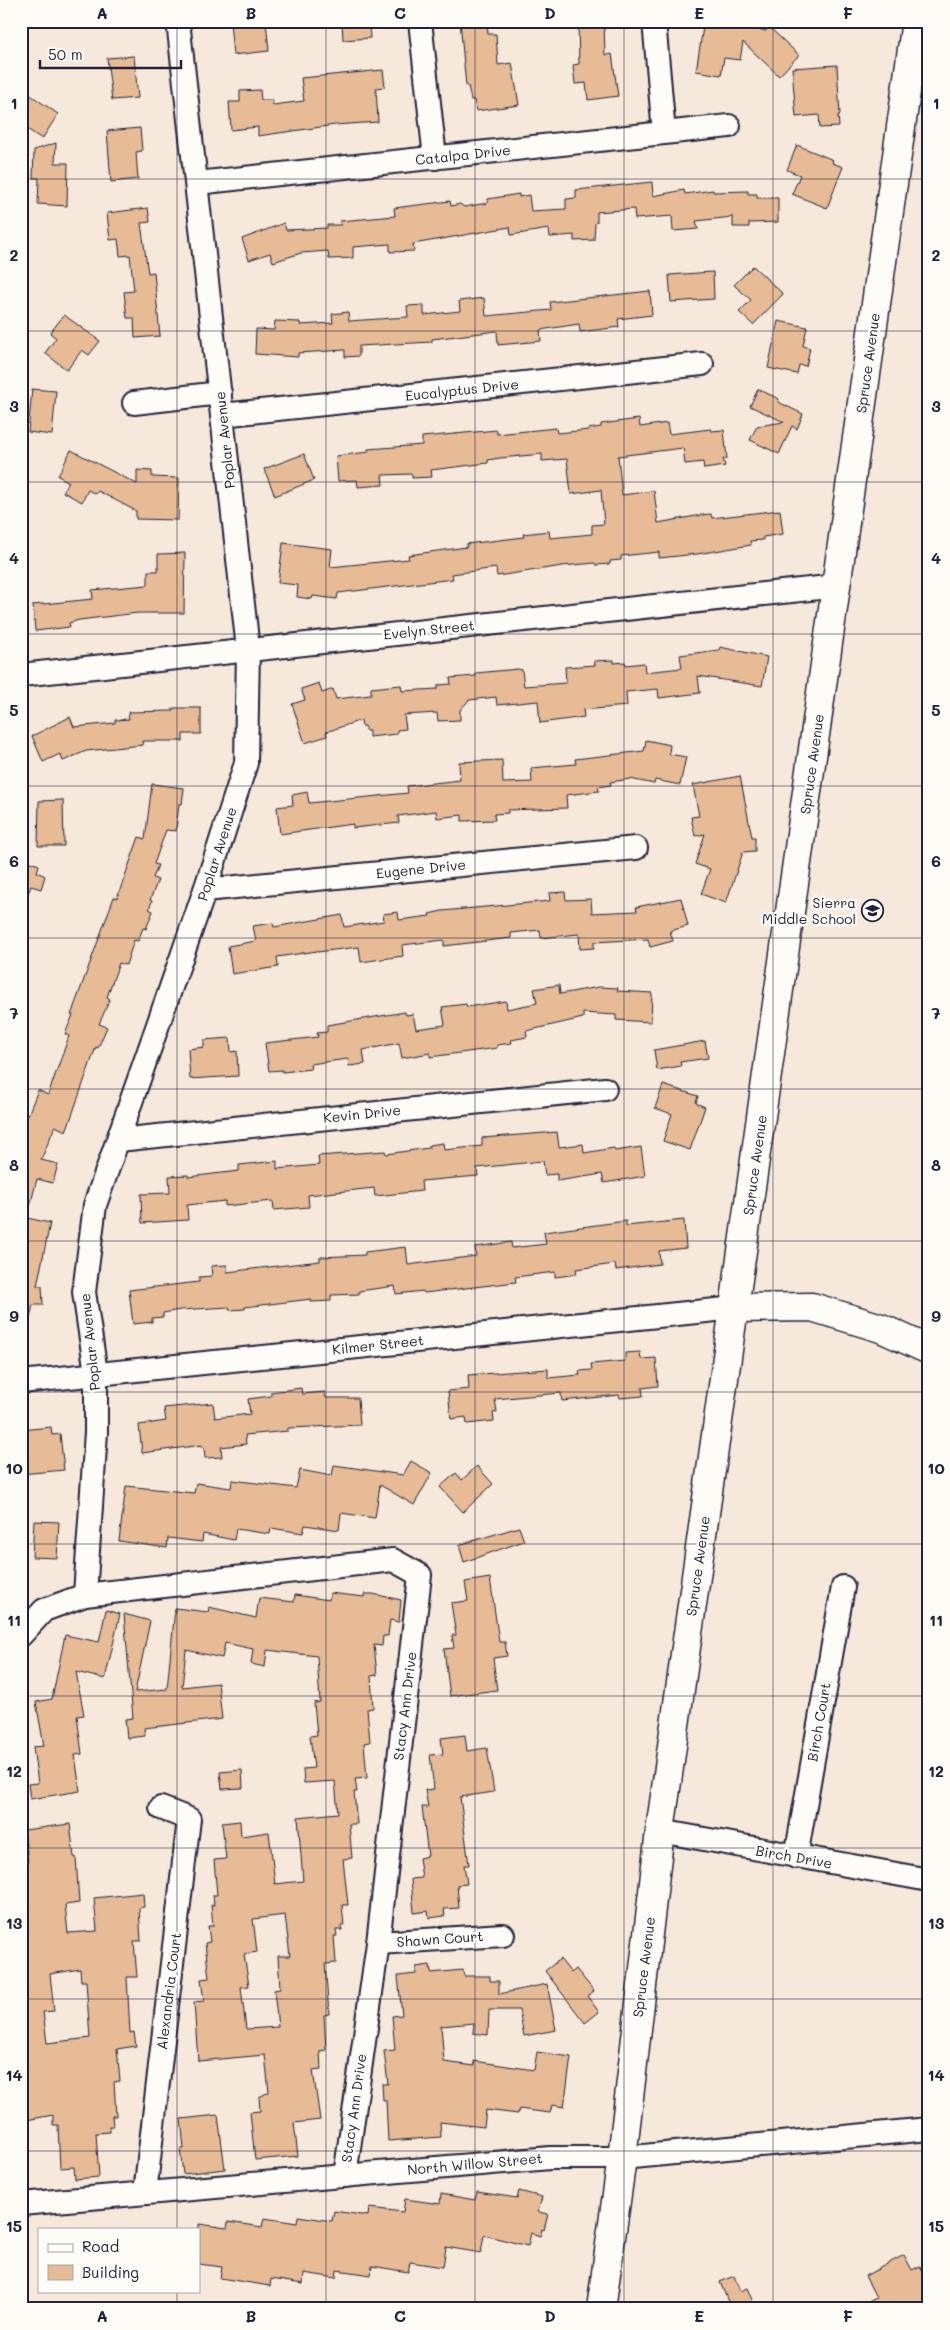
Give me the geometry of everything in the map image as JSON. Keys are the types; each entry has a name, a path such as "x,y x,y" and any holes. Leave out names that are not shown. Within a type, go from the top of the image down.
{"main road":[{"name":"Spruce Avenue","path":"601,2309 622,2158 660,1831 837,586 919,70 916,21"},
{"path":"735,1308 812,1307 881,1328 929,1350"}],"street":[{"name":"Poplar Avenue","path":"85,1594 96,1432 96,1373 84,1292 95,1205 206,890 246,763 248,649 178,21"},
{"path":"420,21 435,158"},
{"path":"654,21 664,133"},
{"name":"Catalpa Drive","path":"197,184 729,126"},
{"name":"Eucalyptus Drive","path":"222,415 702,364"},
{"path":"134,403 220,393"},
{"name":"Evelyn Street","path":"21,675 837,586"},
{"name":"Eugene Drive","path":"206,890 636,848"},
{"name":"Kevin Drive","path":"119,1140 605,1089"},
{"name":"Kilmer Street","path":"21,1382 735,1308"},
{"name":"Stacy Ann Drive","path":"85,1594 393,1560 420,1575 378,1943 345,2176"},
{"name":"Birch Court","path":"796,1857 843,1586"},
{"path":"21,1634 44,1610 85,1594"},
{"name":"Alexandria Court","path":"145,2194 189,1818 161,1808"},
{"name":"Birch Drive","path":"660,1831 929,1880"},
{"name":"Shawn Court","path":"378,1943 503,1935"},
{"name":"North Willow Street","path":"21,2204 550,2158 622,2158 929,2129"}],"building":[{"path":"230,21 266,21 269,51 233,55"},
{"path":"342,21 369,21 370,38 343,40"},
{"path":"460,21 487,21 488,34 496,34 498,65 512,63 519,105 476,111 474,100 471,100 468,86 466,86"},
{"path":"578,21 604,21 605,55 612,54 618,96 588,100 586,83 575,84 573,65 579,64"},
{"path":"704,21 718,23 718,21 734,21 733,25 766,31 769,27 799,55 779,76 743,42 740,60 724,58 721,75 696,71"},
{"path":"134,56 138,98 112,100 107,58"},
{"path":"837,65 839,127 820,128 819,115 796,117 792,68"},
{"path":"383,70 385,87 376,88 378,122 335,125 258,136 258,127 231,130 229,102 240,102 240,91 260,90 261,100 272,100 273,105 304,101 301,78"},
{"path":"29,94 58,114 42,139 21,125 21,106"},
{"path":"140,128 142,151 136,152 138,179 111,182 107,131"},
{"path":"56,143 55,163 68,163 67,206 38,204 39,178 33,178 34,150"},
{"path":"797,145 833,160 832,163 843,167 827,208 792,194 800,175 787,170"},
{"path":"652,182 653,196 684,190 685,194 713,190 713,192 748,191 748,194 757,194 757,198 778,198 778,222 749,223 749,227 733,227 733,217 696,221 698,229 673,231 672,216 635,219 634,209 597,212 594,240 574,241 574,235 550,237 549,229 511,235 510,227 413,244 414,251 390,252 390,244 353,247 353,258 329,259 328,251 301,253 273,262 270,253 249,260 242,239 284,223 286,230 327,228 327,225 341,225 340,221 395,216 394,208 450,201 451,206 460,204 464,207 488,203 488,199 519,194 519,197 529,195 531,211 566,209 566,199 576,198 576,190"},
{"path":"148,208 150,222 141,223 148,273 154,272 160,336 135,338 134,318 127,318 124,292 134,291 130,255 120,256 118,239 110,240 107,213"},
{"path":"753,266 783,294 753,325 739,312 751,300 734,285"},
{"path":"713,272 714,299 671,302 669,275"},
{"path":"650,291 652,315 618,319 619,327 580,332 579,324 540,330 541,341 498,345 497,331 432,339 432,342 359,346 359,356 345,357 345,350 298,353 298,357 255,354 256,329 274,330 275,321 300,322 300,325 333,323 332,314 348,312 349,321 408,317 407,306 424,305 424,315 460,311 459,301 484,298 486,316 551,310 550,302"},
{"path":"64,315 100,341 89,355 82,350 67,370 45,353 56,338 50,333"},
{"path":"778,321 807,327 803,346 810,348 806,366 799,365 797,374 768,368"},
{"path":"32,389 56,391 52,435 28,432"},
{"path":"758,389 779,399 778,402 803,414 797,429 792,426 779,454 750,440 757,426 784,422 750,406"},
{"path":"639,419 640,427 667,423 669,434 711,429 711,431 724,430 727,459 723,459 725,466 704,469 703,462 685,464 683,448 618,456 622,495 654,491 658,523 701,515 711,514 712,518 780,510 783,534 763,537 763,540 750,541 751,545 697,554 659,558 659,552 621,556 621,560 610,561 610,564 596,565 595,563 562,566 497,576 496,568 452,574 453,579 338,593 337,599 313,596 312,599 297,597 298,585 278,583 283,543 332,549 330,567 409,559 408,555 467,547 466,544 524,537 523,534 549,531 550,538 592,534 592,525 604,524 601,490 571,494 567,459 542,461 542,454 500,458 488,460 488,463 431,470 432,477 412,478 412,474 382,475 383,485 358,487 357,480 338,481 336,456 368,452 368,449 422,445 422,437 497,430 497,434 556,428 557,433 589,430 601,427 601,424"},
{"path":"71,450 137,484 137,470 152,471 152,477 179,478 178,520 136,519 136,511 98,491 96,494 88,490 82,502 63,492 69,482 58,476"},
{"path":"304,454 314,480 275,496 264,469"},
{"path":"185,553 184,613 138,613 79,620 69,623 70,627 35,631 33,605 93,599 92,590 148,585 148,571 158,571 158,554"},
{"path":"720,647 767,657 762,686 698,676 700,693 659,698 658,689 626,692 627,706 583,710 584,717 540,723 538,701 497,705 496,697 469,700 460,710 460,720 438,721 437,713 404,715 406,729 397,730 397,734 369,737 369,731 366,731 365,726 362,726 361,720 326,732 327,736 305,743 292,704 305,700 301,689 319,683 322,693 333,689 336,699 371,695 371,688 401,685 402,691 438,689 438,685 451,684 450,678 476,676 476,673 518,669 522,670 524,686 566,683 565,667 595,665 594,661 614,660 614,663 625,662 626,665 644,663 645,672 682,668 680,655 719,650"},
{"path":"173,708 201,708 201,734 183,734 183,741 142,741 143,745 86,751 63,761 60,754 43,762 32,736 70,717 74,727 115,723 115,720 129,719 128,712 173,711"},
{"path":"646,740 670,745 669,754 686,757 680,785 655,780 654,784 630,779 610,782 611,785 598,787 599,791 566,795 567,808 508,810 508,813 494,814 495,820 462,821 462,815 437,818 436,811 398,816 399,823 353,828 353,824 280,834 277,807 293,805 292,795 307,792 309,803 408,793 407,786 460,780 459,762 502,760 503,783 532,782 531,768 576,764 575,759 644,751"},
{"path":"740,776 752,837 755,837 755,851 743,852 726,903 701,894 710,869 695,864 705,834 695,836 691,817 699,816 693,785"},
{"path":"152,784 184,788 182,804 179,804 176,831 166,830 154,864 158,865 153,878 158,880 150,900 152,901 149,909 153,911 146,929 143,928 138,941 134,940 126,965 119,963 107,997 110,999 99,1024 107,1027 98,1048 96,1047 66,1131 55,1126 41,1160 58,1164 53,1183 37,1179 27,1218 50,1223 37,1286 42,1286 43,1305 33,1305 28,1327 21,1327 21,1112 28,1115 38,1090 48,1095 69,1036 65,1034 73,1015 71,1015 114,897 117,898 139,837 145,839"},
{"path":"63,800 64,846 38,846 39,801"},
{"path":"21,859 39,865 37,872 45,876 41,889 31,886 22,909"},
{"path":"565,892 566,900 591,899 592,913 637,911 636,907 681,898 688,926 670,931 673,941 650,947 648,939 594,942 594,948 580,949 579,934 541,938 540,930 511,933 511,938 444,946 444,940 402,945 403,956 361,962 359,947 317,951 277,957 278,967 232,974 228,946 256,941 253,926 273,923 274,927 342,915 344,927 384,921 383,914 398,912 399,920 430,916 429,914 442,911 550,901 549,893"},
{"path":"559,985 560,994 599,987 618,988 617,991 652,993 651,1022 616,1020 616,1015 583,1013 583,1018 526,1031 527,1037 511,1040 512,1043 497,1045 497,1048 430,1057 430,1053 402,1058 399,1043 363,1050 365,1064 349,1066 348,1059 310,1064 311,1069 282,1072 282,1070 269,1071 265,1043 318,1037 317,1033 327,1032 327,1025 405,1012 406,1015 413,1014 416,1029 445,1025 442,1007 466,1004 467,1007 506,1001 507,1009 537,1003 534,989"},
{"path":"230,1038 231,1052 237,1051 238,1076 190,1079 188,1049 204,1047 204,1040"},
{"path":"705,1041 708,1058 680,1062 681,1066 657,1070 654,1050"},
{"path":"663,1085 698,1096 696,1103 705,1107 690,1150 663,1141 672,1114 655,1108"},
{"path":"557,1132 559,1147 583,1144 584,1153 614,1148 615,1151 641,1147 645,1176 604,1183 602,1174 557,1181 557,1174 545,1175 543,1161 477,1168 478,1176 421,1181 422,1191 375,1196 374,1188 308,1195 309,1207 274,1210 273,1201 225,1206 225,1201 187,1205 188,1220 142,1223 141,1194 170,1193 169,1176 188,1175 188,1177 239,1171 239,1165 277,1161 277,1169 319,1165 318,1156 385,1151 386,1154 429,1148 429,1145 443,1143 444,1150 482,1146 482,1138"},
{"path":"684,1220 686,1248 659,1251 660,1264 616,1270 615,1264 576,1269 577,1274 555,1277 555,1272 515,1277 516,1282 424,1293 423,1291 396,1294 395,1286 359,1291 359,1294 331,1295 331,1301 311,1302 311,1299 245,1307 245,1309 229,1310 229,1307 180,1310 163,1313 163,1317 152,1318 152,1322 133,1324 129,1290 199,1282 199,1277 212,1276 211,1266 227,1265 227,1272 320,1261 320,1257 365,1255 365,1252 406,1247 408,1265 476,1256 475,1247 511,1242 512,1248 546,1244 544,1232 626,1221 626,1226"},
{"path":"640,1352 641,1359 656,1358 658,1386 642,1388 643,1396 620,1398 619,1395 562,1401 561,1393 495,1399 497,1412 493,1413 494,1421 467,1424 466,1417 451,1419 448,1391 469,1389 468,1375 548,1369 548,1378 580,1375 579,1371 592,1370 591,1364 625,1361 625,1353"},
{"path":"301,1388 302,1394 325,1392 326,1398 358,1398 360,1425 288,1428 288,1431 245,1435 246,1444 221,1447 222,1457 205,1458 202,1445 142,1453 139,1425 166,1421 164,1408 213,1403 215,1418 250,1414 248,1399 271,1396 271,1392"},
{"path":"51,1427 52,1435 60,1434 64,1470 21,1474 21,1430"},
{"path":"411,1461 432,1473 414,1505 380,1485 375,1518 341,1513 339,1530 305,1525 303,1533 271,1528 270,1534 236,1529 234,1540 203,1534 202,1542 168,1538 167,1548 119,1541 126,1486 194,1493 196,1483 231,1488 232,1480 296,1488 300,1470 332,1476 334,1465 403,1475"},
{"path":"477,1466 493,1484 463,1512 440,1487 456,1473 462,1480"},
{"path":"34,1521 59,1522 57,1558 32,1557"},
{"path":"519,1527 524,1541 464,1562 459,1545"},
{"path":"490,1578 499,1642 505,1642 507,1656 493,1658 497,1690 450,1696 444,1649 454,1648 452,1635 456,1635 451,1603 468,1601 465,1582"},
{"path":"330,1593 364,1597 364,1594 373,1594 401,1600 399,1622 390,1620 388,1636 383,1636 382,1646 374,1645 377,1675 371,1676 373,1708 367,1709 370,1742 364,1743 367,1778 355,1779 357,1792 354,1792 357,1824 349,1824 352,1858 343,1859 348,1905 342,1905 344,1926 341,1926 342,1930 336,1930 337,1936 334,1936 336,1963 325,1964 329,2014 324,2015 326,2050 320,2051 321,2069 313,2070 320,2120 294,2123 298,2156 255,2160 250,2112 260,2111 259,2097 269,2092 265,2055 198,2061 194,2002 204,2001 201,1979 209,1978 205,1943 210,1942 208,1926 213,1926 211,1905 214,1905 213,1895 217,1895 214,1860 226,1859 222,1823 240,1821 241,1836 269,1832 275,1884 303,1881 298,1817 338,1813 335,1781 304,1783 303,1769 314,1768 310,1736 317,1735 314,1703 320,1702 317,1656 267,1650 265,1667 251,1664 253,1649 225,1643 222,1658 186,1650 182,1687 218,1683 222,1719 144,1728 145,1736 127,1738 125,1719 133,1718 124,1614 150,1621 135,1692 167,1689 175,1608 208,1612 209,1607 256,1618 259,1598 294,1602 295,1595 329,1600","holes":["285,1915 290,1956 278,1956 280,1989 274,1990 278,2027 246,2029 241,1987 249,1986 244,1954 257,1952 253,1919"]},
{"path":"106,1610 120,1614 105,1679 76,1672 84,1715 77,1716 82,1754 75,1755 80,1791 30,1799 28,1784 38,1783 33,1747 44,1746 36,1702 52,1699 65,1635 99,1642"},
{"path":"465,1735 467,1751 487,1748 494,1792 460,1797 469,1865 464,1865 467,1884 457,1885 459,1908 444,1909 445,1916 429,1918 428,1911 414,1913 411,1879 422,1878 419,1858 428,1856 422,1807 428,1807 425,1790 434,1789 430,1755 443,1754 441,1738"},
{"path":"242,1770 243,1788 222,1789 220,1772"},
{"path":"70,1824 74,1857 76,1857 79,1903 65,1905 68,1933 97,1931 94,1898 143,1893 144,1907 139,1908 141,1941 134,1941 137,1977 127,1977 130,2033 134,2032 136,2046 117,2049 120,2081 114,2082 116,2116 112,2116 113,2126 109,2126 110,2132 96,2133 99,2177 75,2179 74,2167 60,2168 58,2125 53,2125 53,2115 21,2121 21,1863 28,1862 24,1830","holes":["80,1969 81,1981 86,1981 90,2038 47,2043 43,2012 54,2011 50,1974"]},
{"path":"560,1959 571,1973 576,1969 594,1991 587,1996 599,2012 585,2023 545,1971"},
{"path":"430,1965 431,1973 463,1970 464,1976 490,1976 490,1981 499,1981 499,1994 547,1984 556,2030 524,2036 519,2010 489,2010 488,2035 473,2033 474,2023 441,2026 444,2062 475,2066 474,2061 534,2070 537,2052 571,2057 564,2107 552,2105 550,2113 519,2109 518,2114 486,2110 484,2127 440,2122 441,2137 388,2141 386,2100 383,2100 382,2084 388,2084 384,2051 395,2050 392,2016 402,2015 398,1976 416,1974 416,1967"},
{"path":"218,2115 225,2169 183,2174 180,2149 184,2149 181,2119"},
{"path":"519,2191 542,2197 538,2212 548,2214 544,2230 542,2229 540,2236 531,2233 528,2246 484,2235 481,2253 446,2247 443,2267 410,2262 408,2272 372,2266 371,2275 337,2270 336,2278 304,2273 303,2284 271,2279 270,2286 220,2278 222,2267 200,2264 199,2224 227,2228 228,2222 262,2227 264,2218 297,2223 298,2216 332,2221 334,2211 368,2216 369,2208 403,2212 405,2199 440,2204 441,2194 475,2200 477,2192 517,2198"},
{"path":"904,2255 912,2270 920,2266 929,2281 929,2309 854,2309 876,2297 865,2276"},
{"path":"734,2276 740,2291 747,2288 756,2309 731,2309 720,2282"}],"place":[{"name":"Sierra Middle School","path":"872,911"}]}
